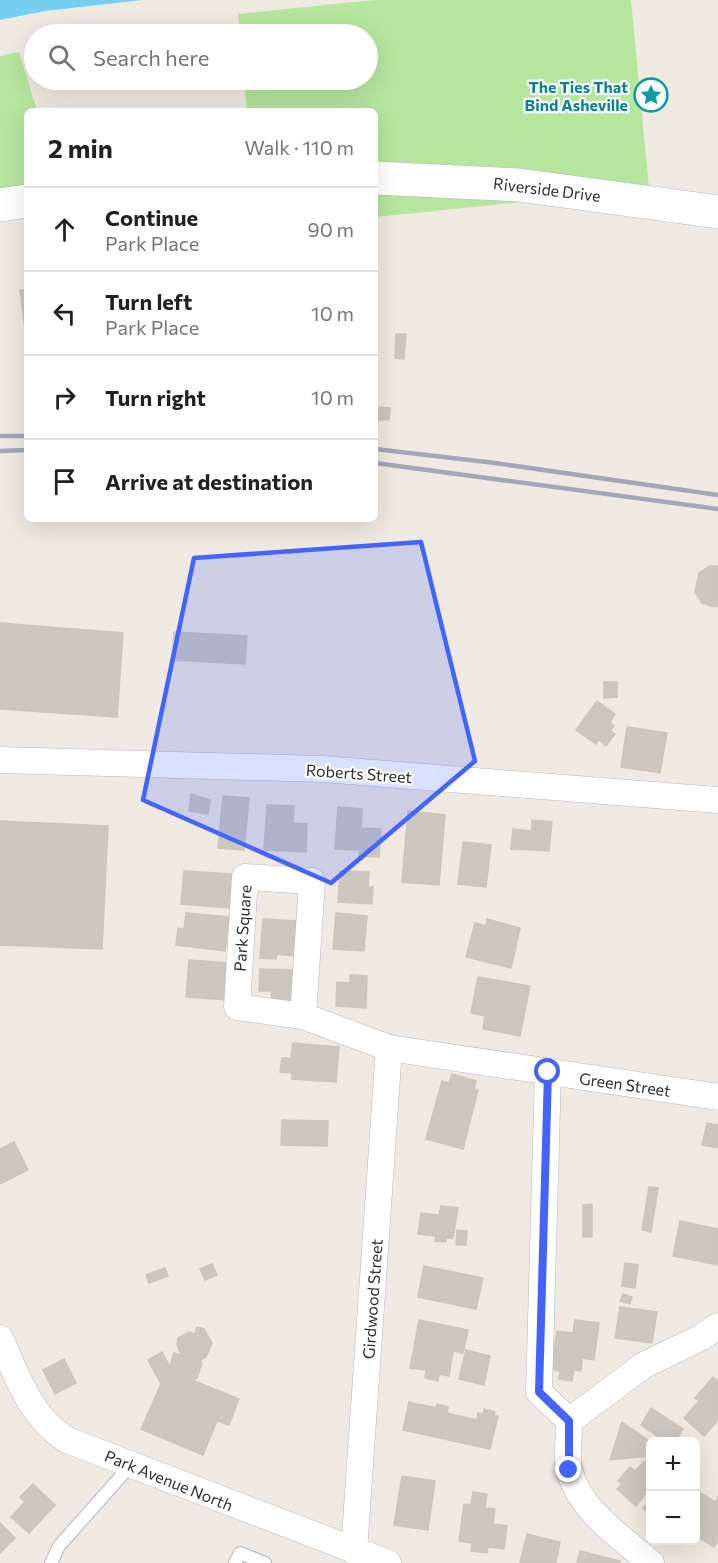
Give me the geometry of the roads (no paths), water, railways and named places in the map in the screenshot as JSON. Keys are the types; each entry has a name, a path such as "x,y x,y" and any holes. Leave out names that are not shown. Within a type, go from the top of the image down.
{"main road":[{"name":"Riverside Drive","path":"378,178 519,185 718,212"},
{"path":"0,205 24,201"}],"street":[{"name":"Roberts Street","path":"0,760 323,769 718,800"},
{"name":"Park Square","path":"303,1016 312,881 245,877 237,1007 303,1016 389,1048"},
{"name":"Green Street","path":"389,1048 718,1097"},
{"name":"Girdwood Street","path":"354,1551 389,1048"},
{"path":"548,1072 539,1392 569,1421 569,1470 576,1490 610,1528 651,1563"},
{"path":"569,1421 644,1365 702,1337 718,1326"},
{"name":"Park Avenue North","path":"0,1338 21,1387 46,1425 67,1440 388,1563"}],"lane":[{"path":"51,1563 59,1546 131,1465"},
{"path":"236,1563 240,1553 265,1563"}],"water":[{"path":"0,0 142,0 45,11 0,20"}],"railway":[{"path":"0,436 24,436"},
{"path":"378,449 495,463 718,495"},
{"path":"0,451 24,450"},
{"path":"378,463 718,509"}],"place":[{"name":"The Ties That Bind Asheville","path":"651,95"}]}
